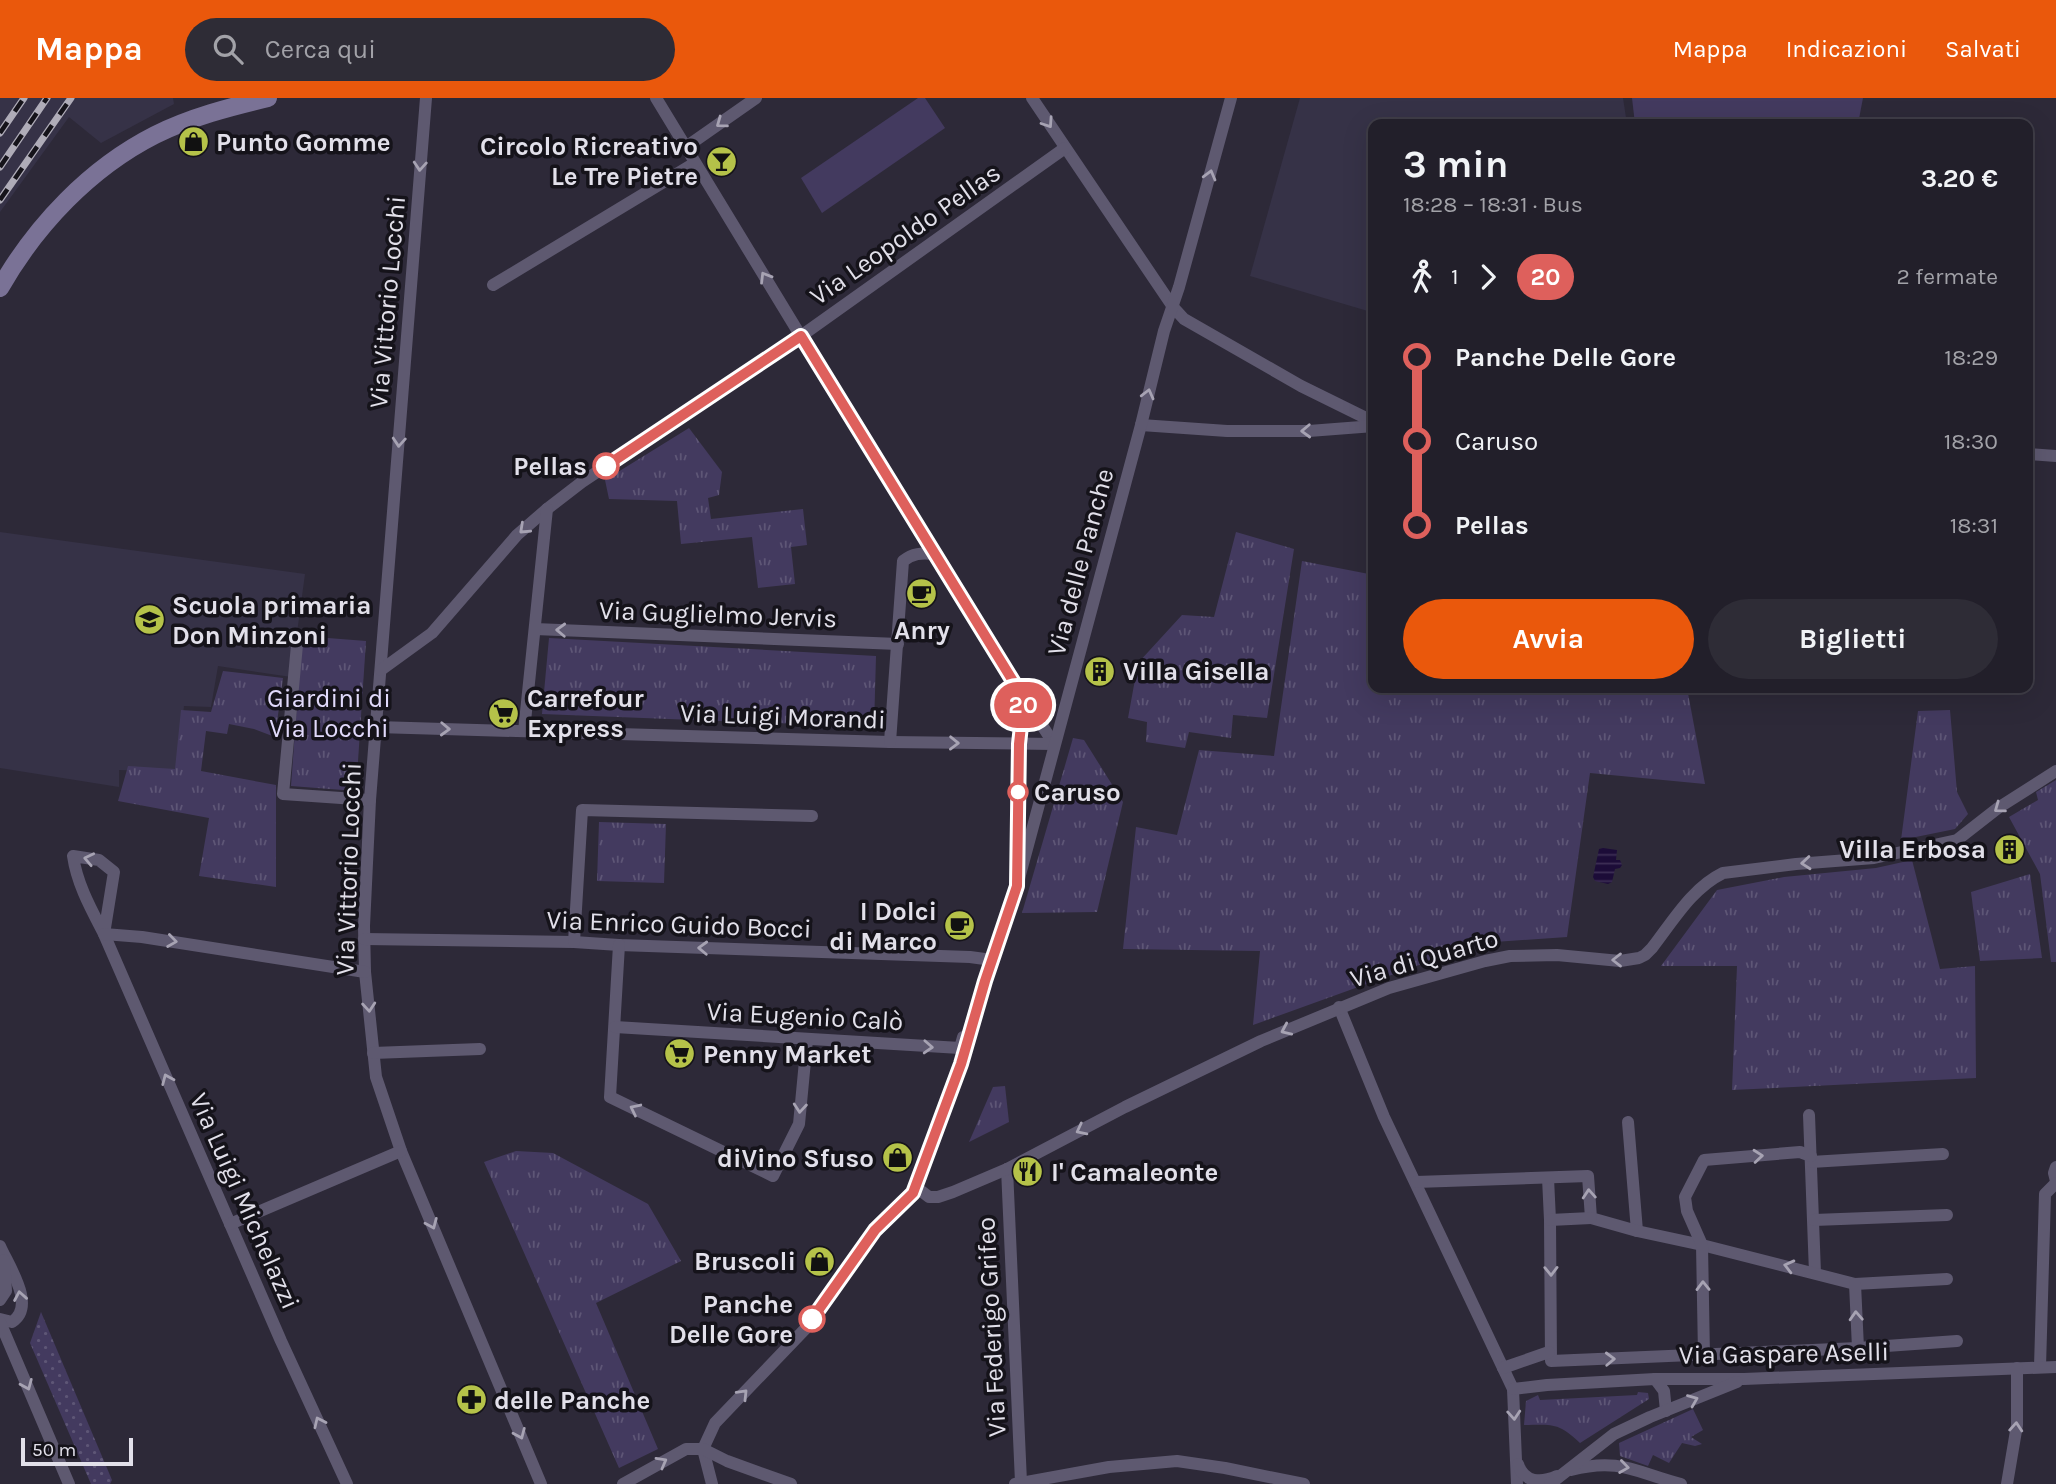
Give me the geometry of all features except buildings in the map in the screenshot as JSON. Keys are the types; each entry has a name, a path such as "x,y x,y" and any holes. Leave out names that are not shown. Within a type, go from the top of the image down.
{"main road":[{"path":"0,288 22,252 54,214 108,163 175,126 234,106 268,98"}],"street":[{"name":"Via Vittorio Locchi","path":"426,98 370,800 366,862 365,972 376,1077 401,1151 541,1484"},
{"path":"656,98 934,554 1054,744"},
{"path":"686,147 756,98"},
{"path":"1032,98 1173,307 1184,319 1368,421"},
{"name":"Via delle Panche","path":"703,1449 715,1423 800,1335 875,1230 909,1198 916,1187 961,1064 1017,886 1164,331 1231,98"},
{"name":"Via Leopoldo Pellas","path":"381,670 432,634 517,536 582,482 801,336 1065,148"},
{"path":"493,285 695,163"},
{"path":"1141,425 1227,431 1309,431 1368,425"},
{"path":"2033,454 2056,456"},
{"path":"524,731 547,509"},
{"path":"890,742 903,561 909,556 921,553 934,554"},
{"name":"Via Guglielmo Jervis","path":"535,629 898,645"},
{"path":"298,645 283,794 370,800"},
{"path":"1017,886 1019,744 1024,699"},
{"name":"Via Luigi Morandi","path":"377,727 890,742 1054,744"},
{"name":"Via di Quarto","path":"916,1187 925,1196 938,1197 1007,1169 1125,1107 1261,1041 1389,988 1510,956 1557,955 1620,961 1639,958 1652,948 1695,892 1723,873 1874,858 1957,841 1998,808 2056,771"},
{"path":"574,942 582,810 812,816"},
{"name":"Via Luigi Michelazzi","path":"104,934 114,872 99,860 74,856 82,890 104,934 347,1484"},
{"path":"104,934 142,937 365,972"},
{"name":"Via Enrico Guido Bocci","path":"364,939 574,942 992,960"},
{"path":"620,945 610,1097 773,1176 799,1124 807,1040"},
{"path":"1339,1007 1384,1117 1513,1389 1517,1484"},
{"name":"Via Eugenio Calò","path":"615,1027 960,1048 967,1025 973,1021"},
{"path":"373,1053 480,1049"},
{"path":"1809,1115 1815,1273"},
{"path":"1628,1122 1637,1231"},
{"path":"230,1224 401,1151"},
{"path":"1704,1355 1702,1245 1687,1211 1685,1197 1704,1160 1800,1152 1811,1159 1943,1154"},
{"path":"2040,1367 2045,1194 2056,1182 2056,1167"},
{"name":"Via Federigo Grifeo","path":"1007,1169 1018,1483"},
{"path":"1416,1182 1588,1176 1591,1217"},
{"path":"1548,1178 1551,1361 1858,1348 1957,1341"},
{"path":"1814,1220 1947,1215"},
{"path":"1550,1220 1591,1217 1637,1231 1855,1284 1947,1279"},
{"path":"0,1300 6,1285 2,1251"},
{"path":"2,1251 19,1289 22,1307 18,1318 12,1322 0,1321 69,1484"},
{"path":"1855,1284 1858,1348"},
{"path":"1503,1368 1549,1352"},
{"name":"Via Gaspare Aselli","path":"1513,1389 1655,1379 1744,1379 2056,1367"},
{"path":"2007,1484 2017,1425 2017,1368"},
{"path":"1655,1379 1664,1391 1665,1411"},
{"path":"1550,1484 1614,1434 1744,1379"},
{"path":"623,1484 686,1449 703,1449 727,1461 791,1484"},
{"path":"703,1449 712,1484"},
{"path":"1018,1483 1109,1467 1177,1461 1304,1484"},
{"path":"1517,1464 1529,1479 1548,1480 1563,1472 1590,1466 1624,1466 1681,1484"}],"shaded area":[{"path":"0,98 173,98 174,104 101,143 69,117 0,212"},
{"path":"1300,98 1623,98 1626,119 1368,119 1368,311 1250,276"},
{"name":"Scuola primaria Don Minzoni","path":"0,532 305,574 291,677 218,666 211,707 184,706 176,772 119,770 119,787 0,768"},
{"path":"1599,849 1617,850 1616,860 1620,860 1622,865 1615,869 1612,882 1608,884 1595,881 1593,877"}],"green space":[{"path":"918,98 925,98 945,128 822,213 801,178"},
{"path":"1632,98 1863,98 1859,119 1634,119"},
{"path":"689,428 722,472 719,495 708,498 711,519 803,509 807,545 791,547 795,584 758,588 752,537 681,544 677,501 609,499 605,480"},
{"path":"1236,532 1294,549 1267,718 1233,715 1231,738 1189,732 1185,748 1146,742 1147,722 1128,718 1138,663 1182,615 1214,617"},
{"path":"1302,561 1368,574 1368,693 1688,693 1705,784 1590,773 1567,937 1480,943 1253,1025 1260,951 1123,949 1136,827 1177,835 1199,750 1274,756"},
{"name":"Giardini di Via Locchi","path":"302,636 366,641 356,791 291,786"},
{"path":"549,638 876,656 874,727 542,714"},
{"path":"223,671 283,678 275,737 229,724 227,734 206,731 201,771 276,785 276,887 199,876 209,818 118,801 128,766 175,769 181,710 211,712"},
{"path":"1950,710 1957,792 1968,814 1955,829 1901,840 1918,711"},
{"path":"1073,738 1084,740 1123,802 1097,912 1022,913"},
{"path":"2056,780 2056,962 2051,962 2040,874 2009,817 2038,800 2036,792"},
{"path":"599,822 666,824 664,883 597,881"},
{"path":"1912,860 1940,969 1975,966 1976,1078 1732,1090 1737,966 1661,966 1717,890 1784,877 1876,868"},
{"path":"2030,874 2042,958 1980,961 1971,892"},
{"path":"1005,1086 1009,1122 969,1142 993,1087"},
{"path":"516,1151 553,1153 648,1204 681,1261 596,1303 658,1449 619,1468 484,1162"},
{"path":"41,1312 112,1480 110,1484 91,1484 30,1343"},
{"path":"1638,1392 1648,1393 1649,1399 1580,1443 1566,1431 1554,1426 1524,1425 1526,1401 1538,1395 1540,1400 1637,1395"},
{"path":"1693,1409 1703,1430 1691,1437 1702,1444 1695,1446 1682,1443 1669,1463 1653,1455 1648,1466 1620,1456 1619,1443"}],"railway":[{"path":"0,133 24,98"},
{"path":"0,167 47,98"},
{"path":"0,200 71,98"}],"bus line":[{"name":"20","path":"606,466 801,336 1024,699 1019,744 1017,886 961,1064 913,1193 875,1230 812,1319"}],"place":[{"name":"Punto Gomme","path":"193,142"},
{"name":"Circolo Ricreativo Le Tre Pietre","path":"721,161"},
{"name":"Pellas","path":"606,466"},
{"name":"Anry","path":"922,594"},
{"name":"Scuola primaria Don Minzoni","path":"149,620"},
{"name":"Villa Gisella","path":"1100,671"},
{"name":"Carrefour Express","path":"504,713"},
{"name":"Caruso","path":"1018,792"},
{"name":"Villa Erbosa","path":"2009,849"},
{"name":"I Dolci di Marco","path":"960,926"},
{"name":"Penny Market","path":"680,1054"},
{"name":"diVino Sfuso","path":"897,1158"},
{"name":"I' Camaleonte","path":"1028,1172"},
{"name":"Bruscoli","path":"819,1261"},
{"name":"Panche Delle Gore","path":"812,1319"},
{"name":"delle Panche","path":"471,1400"}]}
